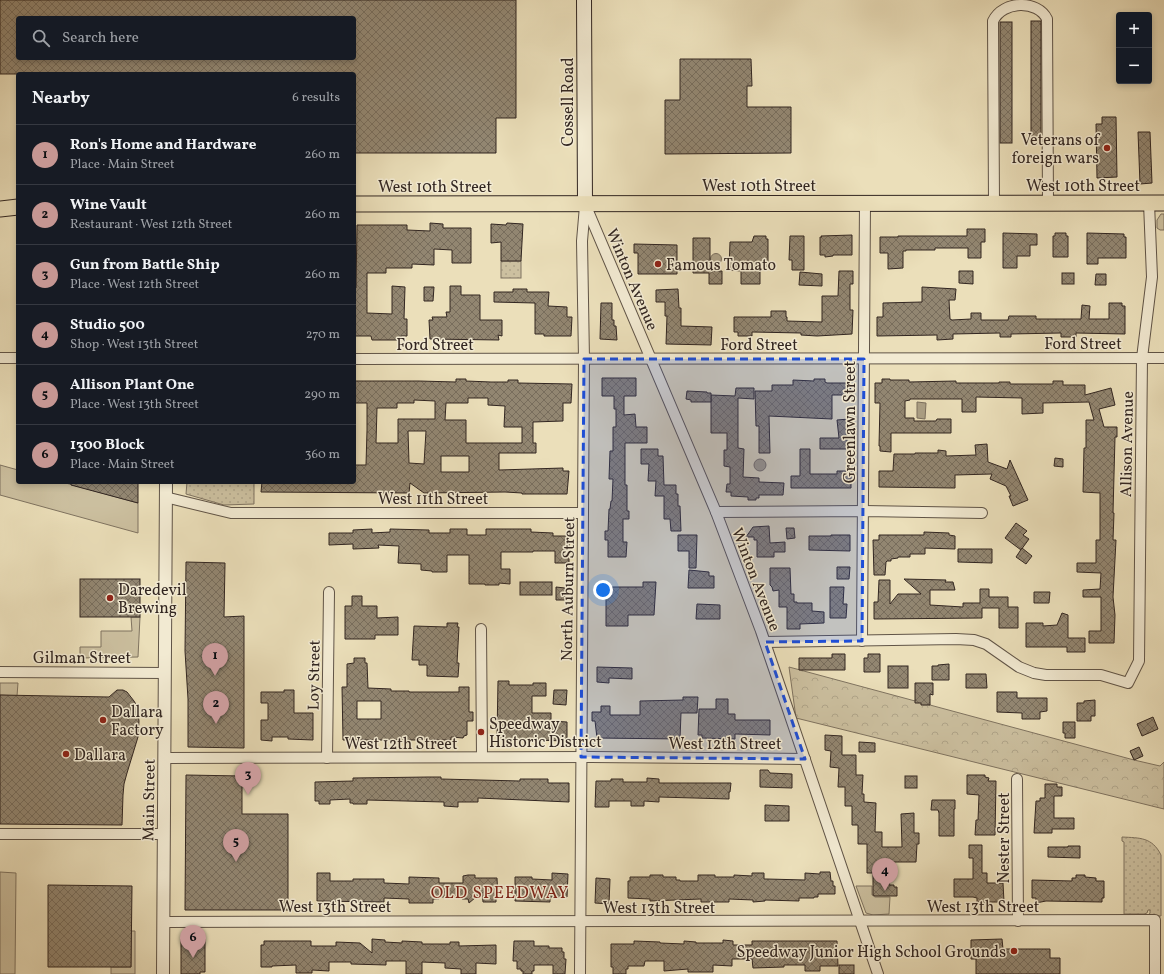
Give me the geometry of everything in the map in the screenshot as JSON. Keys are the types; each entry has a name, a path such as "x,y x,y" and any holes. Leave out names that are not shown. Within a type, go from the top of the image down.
{"main road":[{"name":"Cossell Road","path":"584,0 585,204"},
{"name":"West 10th Street","path":"356,204 1157,203"},
{"path":"0,209 16,207"}],"street":[{"path":"994,203 993,20 1000,8 1013,0 1028,1 1041,6 1045,11 1047,19 1048,203"},
{"name":"Greenlawn Street","path":"862,641 865,203"},
{"name":"Allison Avenue","path":"862,641 974,640 993,648 1019,667 1034,673 1046,675 1101,675 1128,683 1139,662 1142,358 1152,283 1157,203"},
{"name":"North Auburn Street","path":"580,974 584,360 582,241 585,204"},
{"name":"Winton Avenue","path":"585,204 650,360 716,512 765,642 878,974"},
{"path":"0,358 16,358"},
{"name":"Ford Street","path":"356,359 650,360 1164,358"},
{"name":"Main Street","path":"163,974 166,484"},
{"name":"West 11th Street","path":"165,497 231,513 583,513"},
{"path":"716,512 982,513"},
{"name":"Loy Street","path":"327,758 329,592"},
{"path":"481,629 482,757"},
{"path":"765,642 862,641"},
{"name":"Gilman Street","path":"0,672 165,673"},
{"name":"West 12th Street","path":"164,758 581,757 805,759"},
{"name":"Nester Street","path":"1017,779 1018,921"},
{"path":"0,834 163,834"},
{"name":"West 13th Street","path":"163,922 1155,920 1155,974"}],"highlighted area":[{"path":"584,359 864,359 862,641 765,642 805,759 581,757"}],"green space":[{"path":"1161,214 1164,214 1164,230 1157,228 1157,220"},
{"path":"501,261 521,261 521,278 501,278"},
{"path":"0,465 16,469 16,484 69,484 138,503 138,533 0,495"},
{"path":"187,484 254,484 254,504 224,505 186,494"},
{"path":"131,617 140,617 138,657 80,658 80,647 101,647 101,631 132,631"},
{"path":"789,667 1134,760 1160,766 1164,762 1164,809 796,718"},
{"path":"0,683 18,683 17,696 0,695"},
{"path":"1122,837 1140,838 1145,840 1154,845 1161,855 1161,916 1148,916 1150,910 1144,914 1124,914 1124,842 1122,841"},
{"path":"0,872 16,873 15,974 0,974"},
{"path":"856,886 872,886 872,895 875,897 890,897 889,914 873,915 866,913"},
{"path":"131,931 135,931 135,974 111,974 111,967 131,967"}],"shaded area":[{"path":"716,253 720,255 722,259 720,263 716,265 712,263 710,259 712,255"},
{"path":"917,402 926,403 925,419 917,418"},
{"path":"760,459 764,461 766,465 764,469 760,471 756,469 754,465 756,461"}],"building":[{"path":"0,0 516,0 516,118 496,118 496,153 356,153 356,72 16,72 16,74 0,74"},
{"path":"1031,21 1041,21 1041,143 1031,143"},
{"path":"1000,22 1012,22 1012,143 1000,143"},
{"path":"680,59 751,59 752,86 747,86 747,107 791,107 791,153 665,154 665,100 680,100"},
{"name":"Veterans of foreign wars","path":"1102,117 1116,117 1117,177 1097,178 1096,124 1102,124"},
{"path":"1138,132 1150,132 1152,183 1140,184"},
{"path":"430,223 443,224 443,228 471,228 471,263 452,263 452,250 434,249 434,265 412,264 412,268 386,268 386,273 367,273 367,313 392,314 392,286 405,287 404,319 407,319 407,336 401,336 401,340 372,340 371,336 356,336 357,225 407,225 407,230 430,231"},
{"path":"507,223 523,224 521,261 501,261 501,242 491,243 491,224 506,225"},
{"path":"967,229 985,229 985,242 981,242 981,258 968,258 968,248 906,250 903,251 903,268 888,269 888,253 880,253 880,237 967,236"},
{"path":"1003,233 1037,234 1037,245 1030,245 1030,256 1017,256 1017,268 1003,268"},
{"path":"1055,233 1066,233 1066,236 1068,236 1068,257 1053,257 1053,236 1055,236"},
{"path":"1087,233 1124,234 1124,237 1126,237 1126,258 1098,258 1098,264 1087,264"},
{"path":"852,235 852,255 833,255 825,257 825,255 820,255 821,236"},
{"path":"754,236 766,236 766,239 768,239 768,267 760,267 760,284 741,284 741,271 729,270 730,242 752,242"},
{"path":"790,236 804,236 804,270 792,270 792,260 789,260"},
{"path":"693,238 710,238 710,271 722,271 722,284 709,284 709,273 693,273"},
{"name":"Famous Tomato","path":"634,244 677,245 677,274 638,274 638,253 634,253"},
{"path":"839,271 853,271 853,284 850,284 850,310 853,310 852,334 817,336 801,335 801,333 752,332 752,336 738,336 738,332 734,332 734,317 771,317 771,311 786,311 787,321 822,322 822,296 838,296"},
{"path":"959,271 973,271 973,284 959,283"},
{"path":"800,272 822,274 822,286 799,285"},
{"path":"1062,273 1074,273 1074,284 1062,284"},
{"path":"1096,274 1106,274 1106,285 1095,285"},
{"path":"450,286 461,286 461,295 480,295 480,320 502,320 502,336 498,335 499,340 430,339 429,320 433,320 432,317 447,317 446,312 450,312"},
{"path":"424,287 434,287 433,301 424,301"},
{"path":"922,287 956,289 955,300 949,300 950,319 952,320 971,319 971,313 981,313 981,320 1008,320 1009,316 1036,316 1036,319 1081,319 1082,305 1090,306 1089,319 1109,319 1109,303 1122,303 1122,306 1125,306 1125,334 1076,333 1076,337 1061,337 1061,333 1011,334 1011,337 1000,337 1000,333 953,334 953,339 937,340 937,335 877,336 877,317 883,317 883,303 922,302"},
{"path":"513,289 527,289 527,292 549,292 548,306 567,307 567,317 572,317 571,336 544,336 544,334 535,334 535,303 494,302 494,292 513,292"},
{"path":"678,289 679,308 681,308 681,326 712,327 711,345 666,344 667,316 665,316 665,302 656,302 656,290"},
{"path":"601,303 612,303 612,320 614,320 614,326 616,326 617,340 600,339"},
{"path":"602,378 636,378 636,396 624,396 624,415 635,414 636,427 647,427 647,443 625,443 625,485 627,485 627,511 629,511 629,519 623,519 623,542 627,542 626,557 608,557 608,540 605,540 605,531 608,531 609,509 612,501 613,479 609,479 610,451 613,451 613,427 616,427 616,409 614,409 614,396 602,396"},
{"path":"456,379 466,379 466,381 508,382 508,380 518,380 518,383 572,384 571,403 563,403 563,421 533,422 533,443 536,443 536,453 499,453 499,470 563,468 563,471 569,471 567,494 522,494 505,492 424,493 410,483 409,493 261,492 262,484 356,484 356,465 366,465 367,403 356,403 356,381 456,382","holes":["468,398 488,398 488,405 505,406 504,427 522,427 522,443 466,443 466,420 445,420 446,403 468,403","414,400 435,401 435,419 398,419 398,443 376,443 377,408 397,408 397,403 414,403","408,431 426,431 424,464 409,463","441,456 469,456 469,472 441,472"]},
{"path":"814,379 825,379 825,382 827,383 850,383 851,395 832,395 832,419 769,416 770,453 759,453 759,426 756,426 755,391 772,391 772,385 793,385 793,380 814,381"},
{"path":"882,379 909,380 909,382 1010,382 1010,384 1053,384 1053,381 1063,381 1063,385 1085,385 1085,395 1111,388 1115,405 1099,409 1104,427 1117,427 1117,437 1115,437 1113,513 1113,540 1116,540 1113,597 1115,615 1114,643 1089,643 1089,631 1101,631 1101,597 1083,597 1083,590 1100,589 1101,573 1077,572 1077,563 1096,563 1096,540 1100,540 1100,493 1083,492 1086,420 1094,420 1089,402 1043,403 1043,413 1022,414 1022,398 976,397 976,412 962,412 962,399 910,399 905,401 905,418 914,418 914,421 951,419 951,433 891,433 891,452 880,451 880,403 875,403 875,383 882,383"},
{"path":"736,388 754,388 754,399 738,398 738,448 744,449 743,477 759,478 759,482 784,483 783,495 759,495 759,498 756,498 756,500 748,500 748,497 731,496 731,492 726,492 727,484 730,484 730,467 724,466 724,450 727,450 727,433 711,433 711,395 735,396"},
{"path":"687,391 711,393 711,402 691,402 691,400 686,399"},
{"path":"849,419 850,433 847,433 847,449 820,449 820,438 839,438 837,420"},
{"path":"987,444 988,462 1007,469 1010,460 1028,500 1013,506 1009,496 1011,496 1006,486 990,479 992,474 955,475 955,488 879,487 879,471 893,471 894,454 938,453 938,450 946,451 946,456 976,455 975,445"},
{"path":"641,449 658,449 658,456 663,456 664,485 676,485 678,506 680,506 681,531 671,531 670,519 664,519 664,496 655,496 656,481 648,481 649,464 641,464"},
{"path":"800,449 810,449 810,474 837,474 837,471 851,471 851,488 791,488 791,476 800,476"},
{"path":"1055,458 1063,459 1063,467 1054,466"},
{"path":"138,484 138,503 71,485"},
{"path":"1016,523 1027,531 1023,535 1029,539 1021,550 1005,538"},
{"path":"769,526 770,543 785,542 785,552 774,552 774,557 757,557 757,540 754,540 754,537 746,537 753,527"},
{"path":"786,528 794,528 795,538 787,539"},
{"path":"372,529 372,533 390,532 390,529 429,530 429,533 450,533 450,529 467,529 467,535 486,535 486,529 531,529 531,532 553,533 553,536 569,536 569,563 555,563 555,551 501,552 501,569 510,569 510,584 469,584 469,555 447,555 447,572 432,572 421,570 421,564 398,563 399,546 378,545 379,548 353,549 353,544 329,545 329,533 353,533 353,530"},
{"path":"924,532 949,533 949,535 955,536 955,549 925,548 925,554 910,554 910,557 898,557 891,559 891,561 887,561 885,575 874,575 873,540 879,540 879,535 924,535"},
{"path":"678,535 697,535 696,568 689,568 689,551 678,551"},
{"path":"850,535 850,551 809,550 809,536"},
{"path":"1022,548 1032,556 1026,564 1016,557"},
{"path":"958,549 992,549 992,563 958,562"},
{"path":"186,562 225,563 224,617 244,616 244,748 188,747 188,699 185,651"},
{"path":"837,567 850,567 849,579 837,579"},
{"path":"770,568 790,568 791,594 794,594 794,602 812,603 812,611 824,612 824,623 800,624 800,629 787,629 787,607 779,607 779,590 773,591 770,585"},
{"path":"689,570 709,572 709,576 714,576 714,588 688,588"},
{"name":"Daredevil Brewing","path":"80,579 140,579 140,617 80,617"},
{"path":"904,579 946,580 945,582 953,582 955,590 930,590 930,605 963,607 963,603 980,603 980,589 989,589 989,597 1008,597 1008,607 1018,607 1018,628 999,628 999,608 982,608 982,618 874,619 874,602 878,602 879,580 890,580 890,604 898,594 921,594"},
{"path":"520,582 552,582 552,595 520,595"},
{"path":"643,582 656,582 654,615 628,615 628,626 606,626 606,587 643,587"},
{"path":"556,587 565,588 565,600 556,600"},
{"path":"830,587 844,587 843,604 847,604 846,618 830,618"},
{"path":"1034,592 1050,592 1049,603 1034,603"},
{"path":"352,596 362,596 362,606 377,606 377,618 398,617 398,635 375,635 375,639 345,639 345,606 352,606"},
{"path":"697,604 720,605 720,619 696,619"},
{"path":"1062,613 1068,615 1068,638 1085,638 1085,652 1067,652 1067,647 1026,647 1026,623 1043,623 1043,626 1057,625"},
{"path":"447,623 458,623 457,627 459,627 457,663 459,663 458,677 427,676 427,665 419,665 419,660 412,660 414,626 447,627"},
{"path":"832,654 845,654 845,670 799,670 799,658 832,658"},
{"path":"868,654 880,654 880,672 864,672 864,658 868,658"},
{"path":"354,658 365,658 365,663 367,663 368,688 391,689 391,691 409,692 459,692 459,687 469,687 469,712 473,712 473,721 467,721 467,735 463,738 451,737 451,740 343,740 342,687 347,687 347,664 354,663","holes":["357,701 381,701 381,719 357,719"]},
{"path":"949,664 949,680 932,680 932,666"},
{"path":"888,666 908,666 908,688 888,688"},
{"path":"597,667 632,668 632,679 609,678 609,683 597,682"},
{"path":"966,674 986,674 987,688 966,688"},
{"path":"498,681 509,681 509,685 533,685 533,683 546,683 546,696 532,696 532,713 551,713 551,721 567,722 567,741 499,739 499,736 497,736"},
{"path":"915,683 933,683 933,695 930,694 930,705 915,703"},
{"name":"Dallara","path":"117,690 127,692 134,701 137,706 139,721 138,737 124,784 122,825 0,824 0,695 109,697"},
{"path":"284,690 294,690 294,713 313,713 313,740 272,737 272,741 261,740 261,720 268,720 268,703 261,703 261,692 284,692"},
{"path":"554,690 567,690 566,705 553,704"},
{"path":"997,692 1017,692 1017,698 1047,698 1047,711 1040,712 1040,719 1022,719 1022,713 997,712"},
{"path":"683,697 698,697 697,713 681,713 680,739 597,738 595,721 592,721 592,712 601,712 601,706 610,706 610,715 640,715 640,701 683,700"},
{"path":"716,699 728,699 728,714 735,714 735,720 770,720 770,735 735,734 735,739 702,738 702,735 698,735 699,709 716,709"},
{"path":"1095,700 1095,716 1091,716 1091,721 1077,721 1077,703"},
{"path":"1153,717 1158,729 1142,736 1137,724"},
{"path":"1063,722 1075,722 1075,738 1065,738 1065,733 1063,733"},
{"path":"825,735 842,736 842,755 856,755 856,775 863,775 862,794 864,794 864,802 876,803 875,832 882,832 882,847 902,847 901,814 914,813 914,833 919,833 916,862 889,862 889,885 894,885 894,887 897,887 897,896 873,895 873,873 867,873 867,844 858,844 858,825 852,825 852,806 845,806 845,787 838,787 839,768 830,767 831,751 825,750"},
{"path":"859,742 875,743 875,752 859,752"},
{"path":"1139,747 1143,756 1134,760 1130,751"},
{"path":"760,770 768,770 770,773 792,774 792,788 760,787"},
{"path":"186,775 242,776 242,814 288,814 288,910 185,910"},
{"path":"967,775 985,775 985,777 989,778 988,781 996,781 995,835 975,835 976,820 978,820 979,795 967,794"},
{"path":"905,776 917,776 917,788 905,788"},
{"path":"441,777 441,779 520,781 520,779 548,779 548,783 569,783 569,802 478,798 478,802 458,802 458,807 444,806 444,802 367,800 367,804 353,804 350,803 350,799 330,800 330,804 319,804 319,801 315,801 315,782 353,781 353,778"},
{"path":"647,778 659,779 659,783 731,783 729,799 659,797 659,802 644,801 644,806 631,806 631,801 609,801 609,807 595,807 596,781 623,779 623,782 647,782"},
{"path":"1045,784 1057,784 1057,787 1062,787 1062,796 1054,796 1054,818 1074,818 1074,829 1052,829 1052,833 1034,833 1036,801 1040,801 1040,798 1045,798"},
{"path":"932,800 955,800 954,836 939,836 939,813 938,810 931,810"},
{"path":"765,805 789,806 789,821 765,821"},
{"path":"969,845 982,845 982,873 987,873 987,883 1003,883 1004,902 977,902 977,898 973,897 954,897 954,879 973,879 973,858 969,858"},
{"path":"1080,846 1080,858 1048,857 1048,847"},
{"path":"820,872 830,872 831,881 833,881 833,886 835,886 835,894 818,894 818,897 814,898 799,898 799,901 765,900 753,902 753,900 729,899 729,902 701,902 701,899 650,901 650,899 628,898 628,881 630,881 630,877 650,877 650,875 663,875 663,877 676,877 676,880 680,881 698,881 698,875 734,877 734,875 752,876 752,873 764,873 764,879 805,880 805,873 820,874"},
{"path":"317,873 330,873 330,881 384,879 384,883 409,884 409,877 439,878 439,883 463,883 463,876 468,875 475,875 475,878 497,878 498,898 496,898 496,902 483,902 482,892 469,903 468,899 462,899 462,897 439,897 439,899 433,899 433,903 409,903 409,899 384,898 384,902 317,901"},
{"path":"552,873 568,874 567,897 550,897 550,902 515,901 515,877 532,877 532,879 552,880"},
{"path":"1076,875 1085,875 1085,877 1096,878 1096,881 1104,881 1104,898 1102,898 1102,902 1046,901 1036,903 1036,898 1032,898 1032,880 1072,881 1072,878 1076,878"},
{"path":"596,878 610,879 609,904 595,903"},
{"path":"48,885 132,886 131,967 48,967"},
{"path":"181,939 205,939 205,972 200,972 200,974 181,974"},
{"path":"372,939 385,940 385,942 422,942 422,944 450,944 450,942 459,942 459,946 496,945 496,964 476,963 476,974 461,974 461,969 445,968 445,963 422,962 422,974 406,974 406,961 386,961 386,965 329,962 329,971 312,970 312,973 296,973 296,965 261,967 261,945 264,945 264,941 311,941 311,946 336,946 336,942 360,943 372,953"},
{"path":"1002,939 1003,949 1050,949 1050,958 1060,958 1060,974 976,974 976,959 971,959 971,940"},
{"path":"723,940 733,941 733,945 752,945 752,941 837,941 838,966 820,966 820,971 805,971 805,965 784,965 784,967 753,968 752,959 732,959 732,966 713,965 713,972 688,972 688,969 664,971 664,961 645,961 644,966 628,966 628,969 626,969 626,974 613,974 613,967 611,967 611,944 634,944 634,941 684,944 684,941 696,943 723,943"},
{"path":"514,941 534,941 534,946 562,948 562,952 564,952 564,959 566,959 565,974 553,974 553,965 534,965 534,971 532,971 532,974 523,974 521,969 517,969 517,961 513,961"},
{"path":"839,965 854,965 854,974 839,974"}],"place":[{"name":"Veterans of foreign wars","path":"1107,148"},
{"name":"Famous Tomato","path":"658,264"},
{"name":"Daredevil Brewing","path":"110,598"},
{"name":"Ron's Home and Hardware","path":"215,676"},
{"name":"Dallara Factory","path":"103,720"},
{"name":"Wine Vault","path":"216,724"},
{"name":"Speedway Historic District","path":"481,732"},
{"name":"Dallara","path":"66,754"},
{"name":"Gun from Battle Ship","path":"248,795"},
{"name":"Allison Plant One","path":"236,862"},
{"name":"Studio 500","path":"885,891"},
{"name":"Speedway Junior High School Grounds","path":"1014,951"},
{"name":"1300 Block","path":"193,958"}],"district":[{"name":"OLD SPEEDWAY","path":"500,892"}]}
